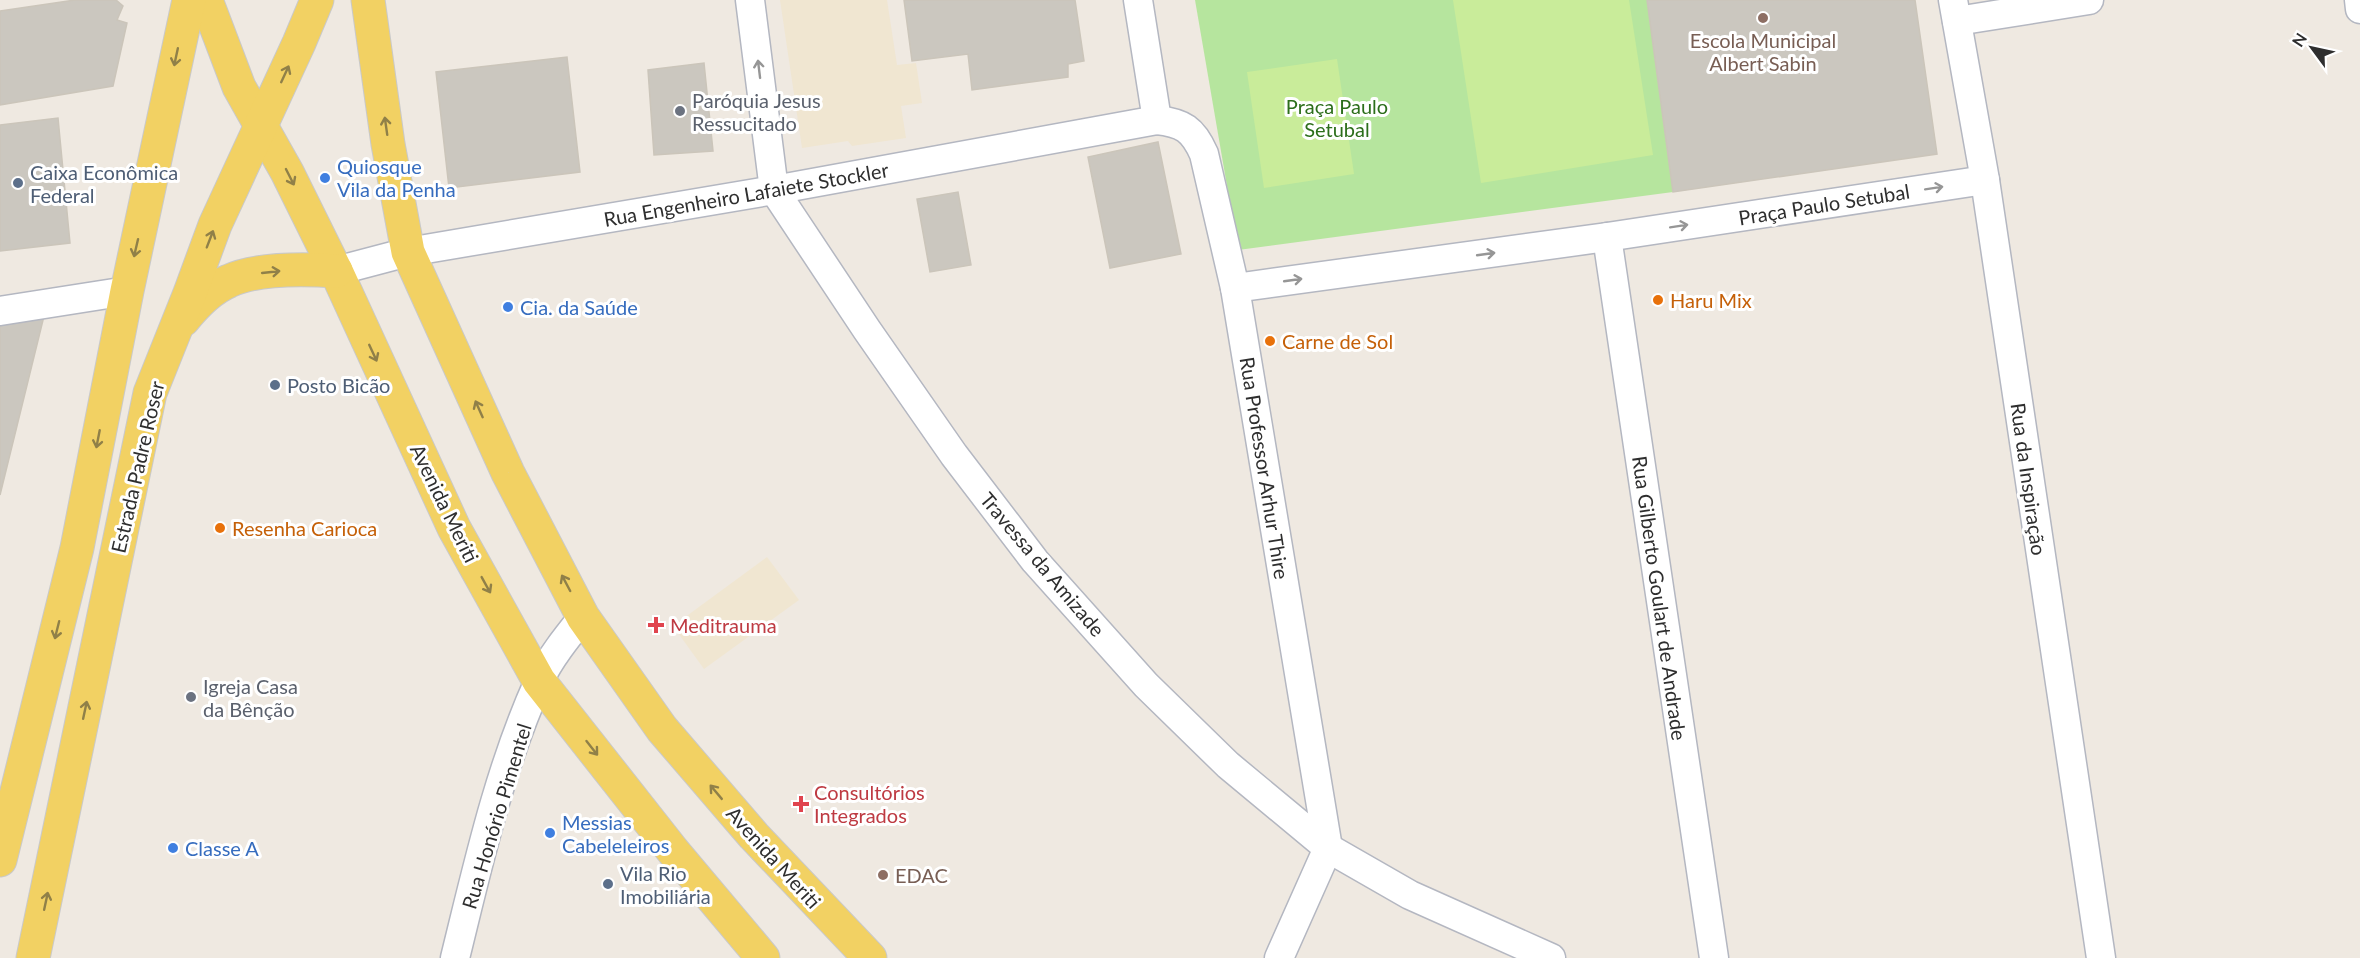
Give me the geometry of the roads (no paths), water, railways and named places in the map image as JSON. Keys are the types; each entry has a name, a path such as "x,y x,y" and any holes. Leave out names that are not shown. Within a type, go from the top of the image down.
{"main road":[{"name":"Estrada Padre Roser","path":"0,860 77,548 127,291 189,0"},
{"name":"Avenida Meriti","path":"206,0 239,87 287,172 336,271 454,528 539,681 673,851 763,958"},
{"name":"Estrada Padre Roser","path":"33,958 150,393 215,225 317,0"},
{"name":"Avenida Meriti","path":"368,0 388,144 408,252 508,474 583,617 662,729 754,836 870,958"},
{"path":"173,333 197,302 229,280 301,269 336,271"}],"street":[{"name":"Travessa da Amizade","path":"750,0 774,190 947,446 1035,561 1146,685 1228,765 1328,848 1410,895 1551,958"},
{"path":"1138,0 1157,120"},
{"path":"1955,10 2089,0"},
{"path":"2359,0 2360,9"},
{"name":"Rua da Inspiração","path":"1955,10 1985,180 2101,958"},
{"name":"Rua Engenheiro Lafaiete Stockler","path":"336,271 408,252 774,190 1157,120"},
{"name":"Rua Professor Arhur Thire","path":"1157,120 1177,122 1198,140 1204,154 1235,288 1328,848"},
{"name":"Praça Paulo Setubal","path":"1235,288 1606,237 1985,180"},
{"name":"Rua Gilberto Goulart de Andrade","path":"1606,237 1714,958"},
{"path":"0,311 127,291"},
{"name":"Rua Honório Pimentel","path":"455,958 476,871 506,768 539,681 553,657 583,617"},
{"path":"1279,958 1328,848"}],"place":[{"name":"Escola Municipal Albert Sabin","path":"1763,18"},
{"name":"Paróquia Jesus Ressucitado","path":"680,111"},
{"name":"Quiosque Vila da Penha","path":"325,178"},
{"name":"Caixa Econômica Federal","path":"18,183"},
{"name":"Haru Mix","path":"1658,300"},
{"name":"Cia. da Saúde","path":"508,307"},
{"name":"Carne de Sol","path":"1270,341"},
{"name":"Posto Bicão","path":"275,385"},
{"name":"Resenha Carioca","path":"220,528"},
{"name":"Meditrauma","path":"656,625"},
{"name":"Igreja Casa da Bênção","path":"191,697"},
{"name":"Consultórios Integrados","path":"801,804"},
{"name":"Messias Cabeleleiros","path":"550,833"},
{"name":"Classe A","path":"173,848"},
{"name":"EDAC","path":"883,875"},
{"name":"Vila Rio Imobiliária","path":"608,884"}]}
